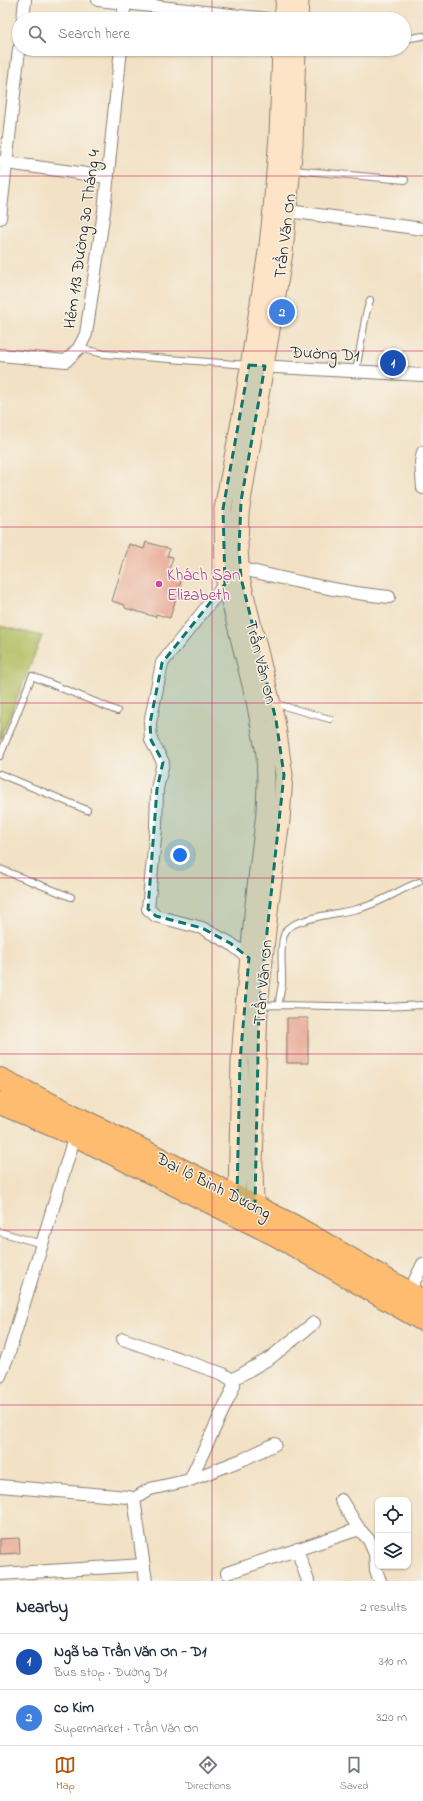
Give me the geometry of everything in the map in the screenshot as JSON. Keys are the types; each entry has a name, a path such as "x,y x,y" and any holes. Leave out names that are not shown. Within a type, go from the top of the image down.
{"highway":[{"name":"Đại lộ Bình Dương","path":"0,1079 246,1201 292,1225 416,1296"},
{"name":"Đại lộ Bình Dương","path":"0,1103 75,1135 278,1236 423,1320"}],"street":[{"path":"24,12 25,0"},
{"path":"98,0 125,1 212,12"},
{"path":"284,12 285,0"},
{"path":"299,12 300,0"},
{"path":"124,12 125,1"},
{"path":"0,218 3,162 19,56"},
{"name":"Hẻm 113 Đường 30 Tháng 4","path":"0,355 66,361 79,348 86,334 100,244 120,56"},
{"name":"Trần Văn Ơn","path":"246,1201 240,1061 283,795 284,775 281,744 239,568 241,501 257,366 272,209 281,56"},
{"name":"Trần Văn Ơn","path":"246,1201 255,1157 259,1006 256,959 255,895 265,813 265,754 255,701 225,584 222,547 223,509 284,253 295,119 297,56"},
{"path":"3,162 108,177"},
{"path":"288,211 423,229"},
{"name":"Đường D1","path":"257,366 423,375"},
{"path":"423,452 421,462 423,488"},
{"path":"239,568 314,586 358,594 389,597"},
{"path":"225,584 162,664 150,723 151,740 163,762 157,789 156,828 148,909 156,916 202,928 256,959"},
{"path":"0,1376 9,1353 75,1135"},
{"path":"416,1296 423,1264"},
{"path":"232,1380 270,1358 314,1323"},
{"path":"123,1339 223,1374 232,1380 234,1385 190,1480"},
{"path":"134,1499 150,1489 190,1480 244,1459 275,1444"},
{"path":"0,1486 128,1497 134,1499"},
{"path":"134,1499 146,1581"},
{"path":"341,1500 369,1540 375,1554 376,1570 380,1581"},
{"path":"227,1573 360,1528"},
{"path":"297,1549 308,1581"},
{"path":"0,1574 144,1565"}],"lane":[{"path":"411,38 423,36"},
{"path":"291,170 405,180"},
{"path":"356,371 366,314 370,300"},
{"path":"79,348 104,354 257,366"},
{"path":"0,756 32,676 117,710"},
{"path":"272,703 330,719"},
{"path":"0,774 87,810"},
{"path":"0,869 71,897"},
{"path":"279,1005 282,984 283,941 287,930 295,923 359,909 387,898 419,882"},
{"path":"259,1006 384,1007 423,1005"},
{"path":"0,1232 42,1244"}],"highlighted area":[{"path":"249,365 265,366 241,501 239,549 241,578 276,720 284,775 259,1006 255,1206 237,1196 240,1061 249,958 230,943 202,928 156,916 148,909 157,789 163,762 151,740 150,723 162,663 225,584 223,509"}],"green space":[{"path":"0,626 42,636 0,740"}],"building":[{"path":"146,542 170,549 167,556 173,557 167,577 181,581 170,618 156,614 156,617 125,608 125,605 112,601 129,544 144,549"},
{"path":"287,1018 308,1018 308,1063 287,1063"},
{"path":"19,1538 20,1553 0,1554 0,1539"}],"place":[{"name":"co Kim","path":"282,312"},
{"name":"Ngã ba Trần Văn Ơn - D1","path":"393,363"},
{"name":"Khách Sạn Elizabeth","path":"159,584"}]}
